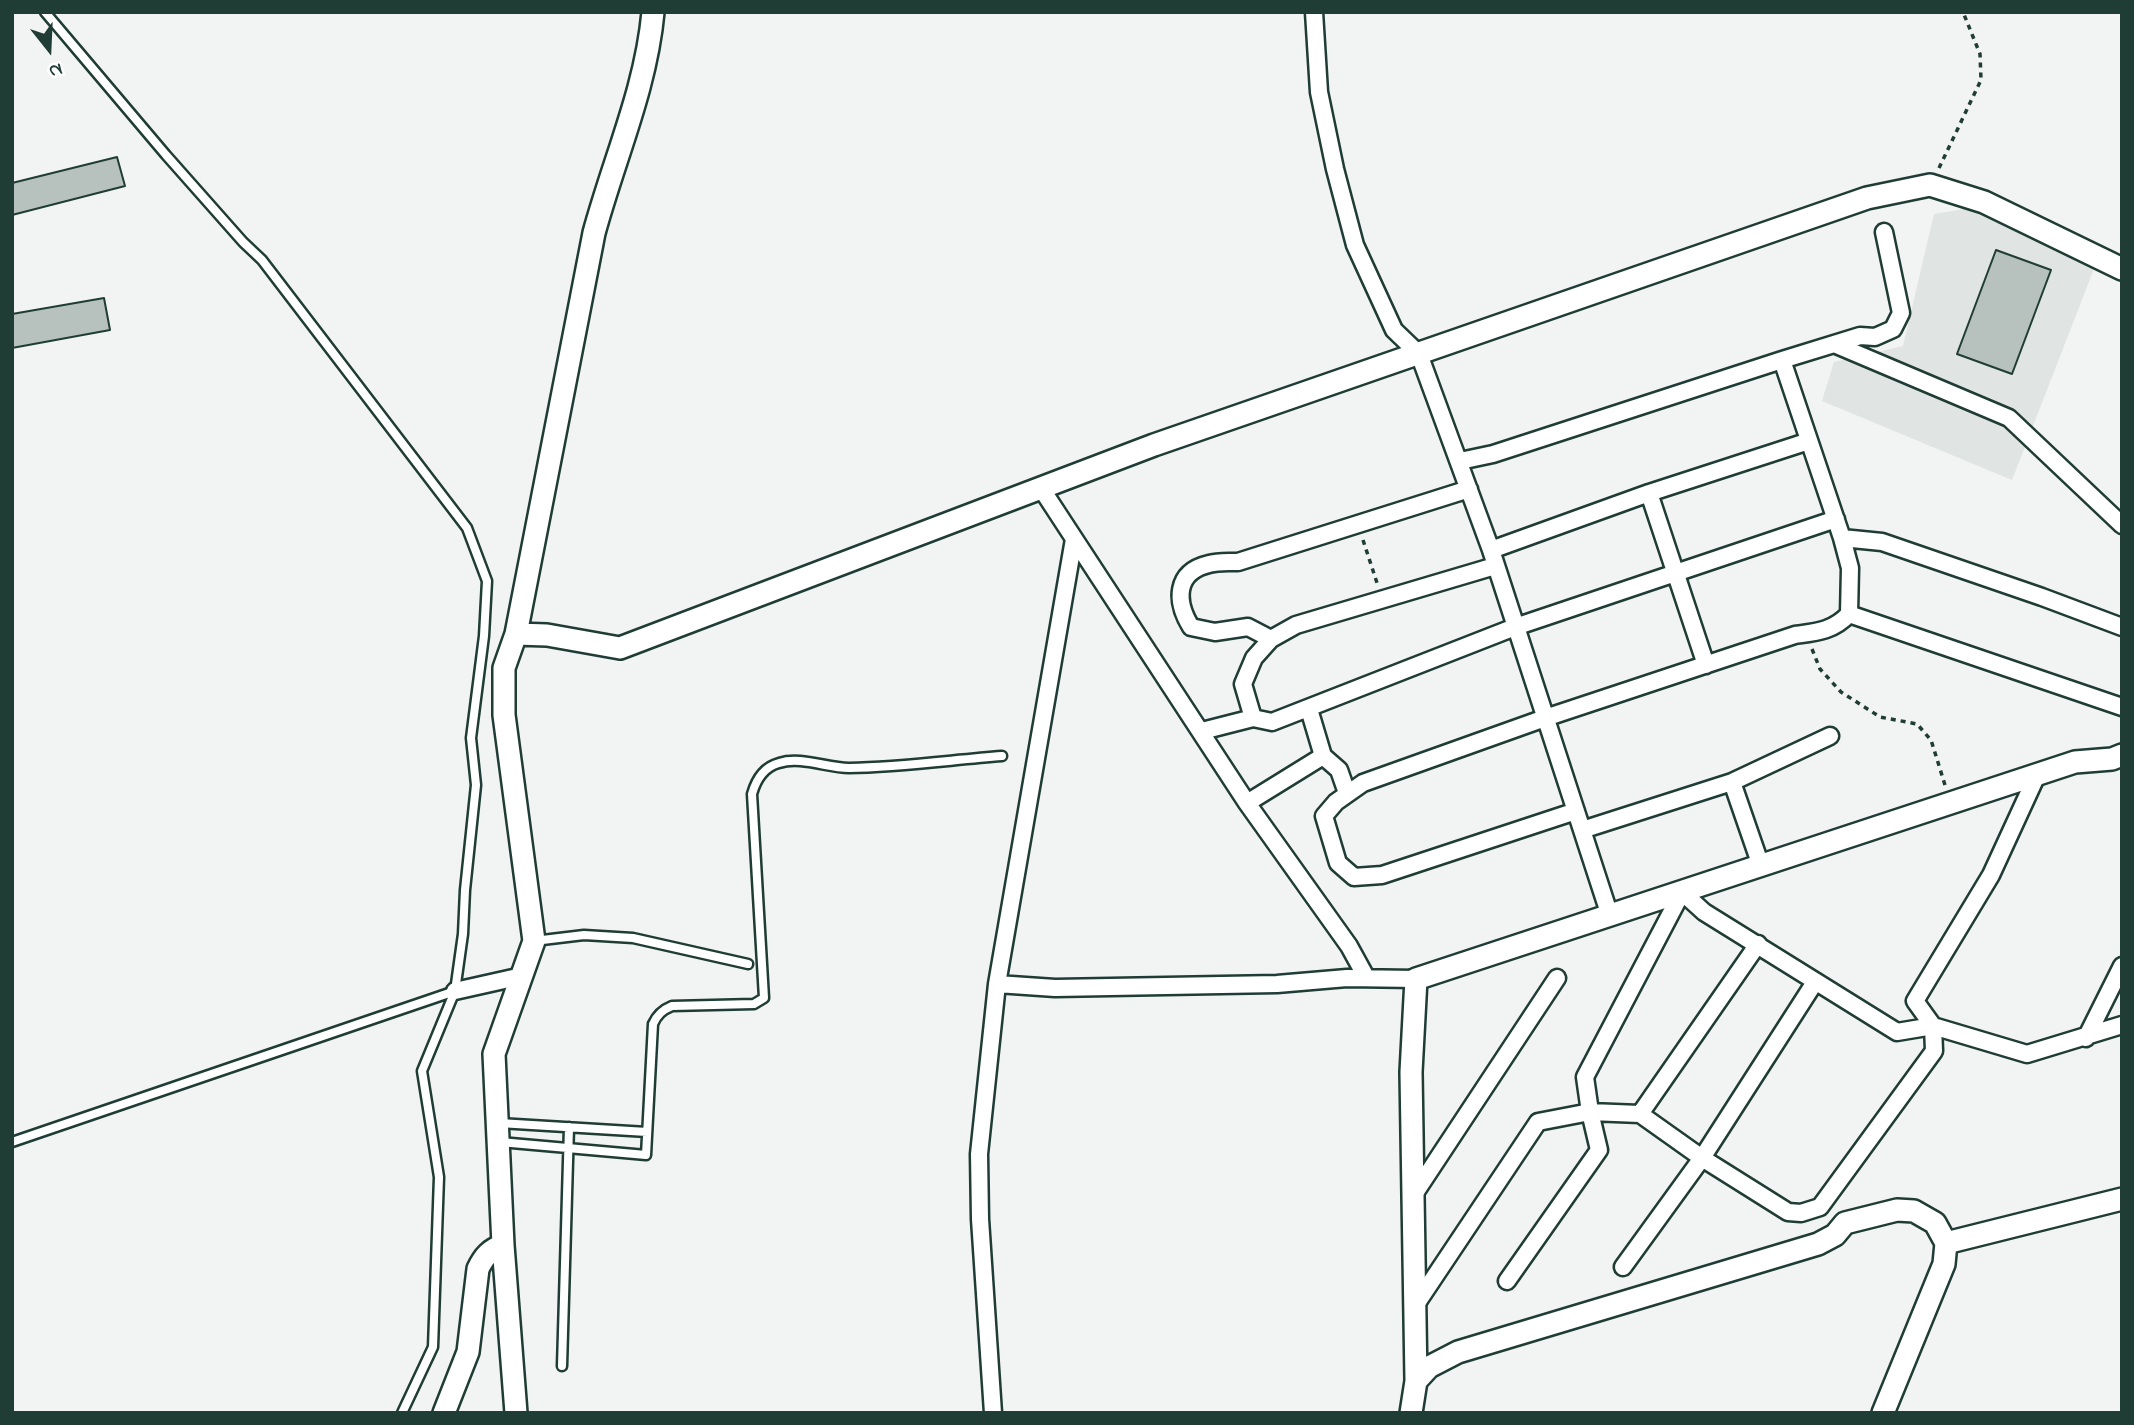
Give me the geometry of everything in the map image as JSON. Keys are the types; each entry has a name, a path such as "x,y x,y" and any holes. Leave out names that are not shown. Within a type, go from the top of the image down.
{"street":[{"path":"516,1413 503,1245 494,1054 534,941 504,715 505,668 516,634 594,233 642,84 653,12"},
{"path":"1314,12 1320,92 1335,169 1356,245 1394,330 1419,354 1460,461 1611,916"},
{"path":"516,634 547,635 620,648 1154,445 1867,198 1930,186 1984,202 2122,269"},
{"path":"1460,461 1493,454 1782,360 1860,336 1875,337 1893,329 1902,313 1884,232"},
{"path":"1834,344 2009,418 2122,525"},
{"path":"1576,811 1382,875 1354,877 1338,863 1324,816 1336,802 1363,782 1794,635 1827,631 1840,623 1849,614 1850,568 1782,360"},
{"path":"1491,550 1649,493 1809,441"},
{"path":"1041,488 1247,803 1341,935 1366,977"},
{"path":"1271,639 1248,627 1215,632 1191,627 1182,612 1180,594 1185,577 1199,567 1212,563 1238,562 1469,489"},
{"path":"1649,493 1706,664"},
{"path":"1202,731 1253,718 1272,722 1515,627 1836,519"},
{"path":"1842,538 1882,542 2122,627"},
{"path":"993,1413 978,1164 997,984 1074,539"},
{"path":"1253,718 1243,684 1254,658 1271,639 1297,625 1495,566"},
{"path":"1849,614 2122,707"},
{"path":"1309,709 1323,756 1339,770 1347,793"},
{"path":"1582,830 1732,782 1830,736"},
{"path":"1247,803 1323,756"},
{"path":"997,984 1055,988 1277,984 1366,977 1416,979 2075,762 2119,758"},
{"path":"1415,1306 1538,1122 1590,1112 1640,1114 1702,1158 1788,1212 1801,1213 1820,1207 1934,1051 1933,1026 1915,1001 1991,875 2037,775"},
{"path":"1732,782 1761,866"},
{"path":"1682,892 1704,912 1897,1032 1933,1026 2027,1054 2122,1025"},
{"path":"1507,1281 1599,1150 1585,1077 1682,892"},
{"path":"1640,1114 1758,944"},
{"path":"2086,1038 2122,966"},
{"path":"455,991 522,976"},
{"path":"1413,1196 1558,978"},
{"path":"1411,1413 1416,1381 1411,1072 1416,979"},
{"path":"1623,1267 1702,1158 1815,982"},
{"path":"1946,1243 2122,1199"},
{"path":"1416,1381 1429,1367 1458,1352 1818,1244 1835,1235 1845,1223 1897,1210 1914,1211 1935,1223 1946,1243 1944,1264 1883,1413"},
{"path":"444,1413 468,1352 478,1269 482,1259 491,1250 503,1245"}],"lane":[{"path":"45,12 166,155 262,260 467,528 487,581 484,636 471,738 476,785 463,934 455,991 422,1071 439,1177 433,1347 402,1413"},
{"path":"497,1132 569,1148 646,1155 653,1024 660,1013 671,1006 754,1004 764,998 752,794 765,770 773,765 791,761 847,768 1002,756"},
{"path":"534,941 584,935 633,937 748,964"},
{"path":"12,1142 83,1115 455,991"},
{"path":"497,1132 569,1127 647,1132"},
{"path":"562,1366 569,1127"}],"path":[{"path":"1930,186 1980,80 1980,54 1963,12"},
{"path":"1357,525 1383,600"},
{"path":"1807,634 1820,669 1841,692 1880,717 1917,724 1931,740 1951,803"}],"shaded area":[{"path":"1976,207 2097,261 2012,480 1822,401 1834,362 1903,346 1934,214"}],"building":[{"path":"117,157 125,186 12,215 12,183"},
{"path":"1996,250 2051,270 2012,374 1957,354"},
{"path":"104,298 110,330 12,348 12,314"}]}
